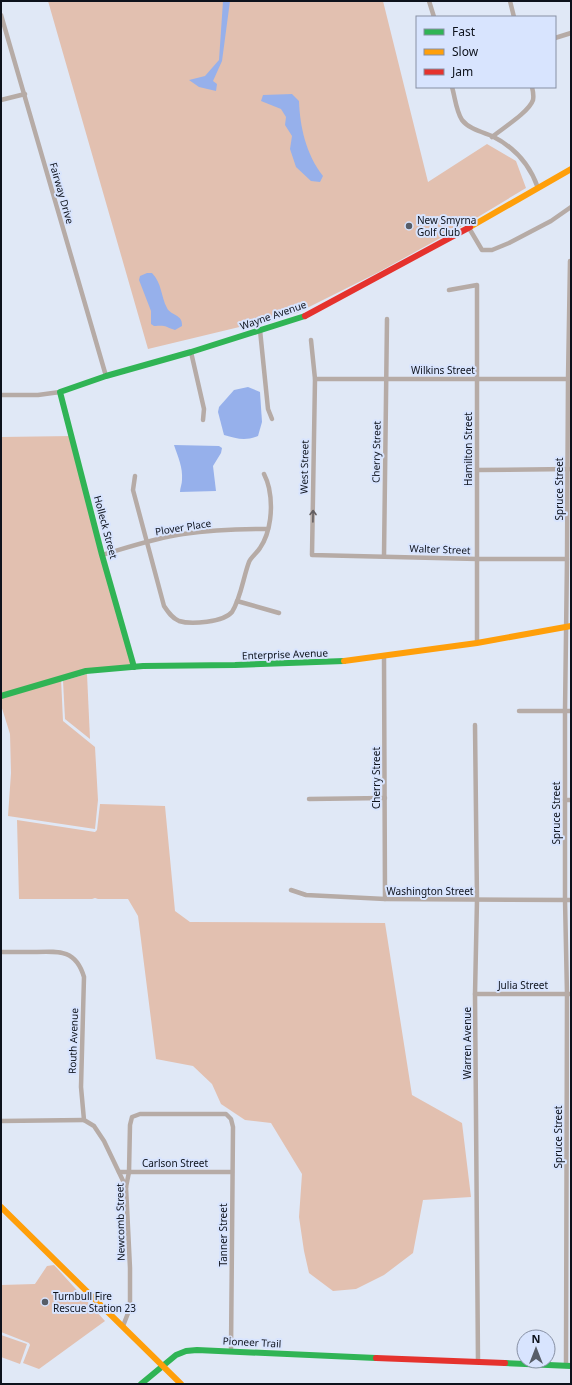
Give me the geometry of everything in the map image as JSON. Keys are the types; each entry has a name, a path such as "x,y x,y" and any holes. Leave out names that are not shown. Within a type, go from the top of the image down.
{"street":[{"path":"430,1 434,16"},
{"path":"510,1 514,16"},
{"name":"Fairway Drive","path":"1,15 106,376"},
{"path":"556,38 571,33"},
{"path":"452,88 462,120 469,126 505,144 519,155 538,188"},
{"path":"492,137 526,110 533,101 532,88"},
{"path":"1,100 24,94"},
{"name":"Wayne Avenue","path":"1,395 38,395 60,392 106,376 303,317 469,228 571,169"},
{"path":"469,228 482,250 492,250 509,243 551,221 571,207"},
{"name":"Spruce Street","path":"569,1366 569,994 565,900 565,711 569,627 570,261"},
{"name":"Hamilton Street","path":"449,290 477,285 476,643"},
{"name":"Cherry Street","path":"384,556 387,319"},
{"path":"260,330 268,409 272,419"},
{"name":"West Street","path":"311,340 314,379 312,556"},
{"path":"190,352 204,409 203,420"},
{"name":"Wilkins Street","path":"314,379 569,380"},
{"name":"Holleck Street","path":"60,392 102,555 134,667"},
{"path":"477,470 569,469"},
{"path":"135,476 133,490 164,606 168,613 174,618 186,622 216,621 223,619 231,612 237,601 250,560 261,547 268,529 271,514 269,488 264,474"},
{"name":"Plover Place","path":"102,555 146,542 181,534 226,530 268,529"},
{"name":"Walter Street","path":"312,556 568,559"},
{"path":"237,601 279,613"},
{"name":"Enterprise Avenue","path":"1,696 86,671 134,667 339,662 476,643 569,627"},
{"name":"Cherry Street","path":"384,656 385,899"},
{"path":"519,711 571,711"},
{"name":"Warren Avenue","path":"475,725 475,994 478,1361"},
{"path":"309,799 385,798"},
{"path":"565,800 571,800"},
{"name":"Washington Street","path":"291,890 306,895 385,899 571,900"},
{"name":"Routh Avenue","path":"1,952 59,951 69,955 81,968 84,977 81,1086 84,1120"},
{"name":"Julia Street","path":"475,994 569,994"},
{"name":"Tanner Street","path":"132,1117 140,1114 226,1114 231,1119 233,1127 231,1351"},
{"name":"Newcomb Street","path":"123,1326 130,1308 130,1268 126,1187 129,1172 130,1124 132,1117"},
{"path":"1,1121 84,1120 94,1126 104,1141 126,1187"},
{"name":"Carlson Street","path":"119,1172 232,1172"},
{"path":"1,1207 181,1384"},
{"name":"Pioneer Trail","path":"141,1384 176,1355 186,1351 198,1350 569,1366"}],"shaded area":[{"name":"New Smyrna Golf Club","path":"48,1 383,1 428,182 487,144 516,161 526,188 473,220 377,273 297,313 148,349"},
{"path":"72,436 134,667 86,671 61,678 63,721 95,747 98,800 95,829 8,816 11,773 10,734 1,705 1,437"},
{"path":"87,674 90,739 65,719 63,681"},
{"path":"100,804 165,806 175,911 190,922 385,923 412,1095 462,1123 471,1197 423,1200 413,1253 384,1275 356,1289 333,1291 309,1273 299,1217 302,1174 271,1123 245,1120 221,1104 212,1084 193,1066 156,1059 138,916 128,899 19,899 17,820 95,832 97,830"},
{"path":"54,1265 105,1321 39,1369 23,1363 30,1345 29,1343 1,1332 1,1285 35,1284 47,1266"},
{"path":"1,1335 27,1344 20,1364 1,1357"}],"water":[{"path":"223,1 230,1 222,61 213,81 217,84 216,91 199,87 189,80 205,76 219,60"},
{"path":"292,94 299,101 301,121 308,149 317,168 323,176 320,182 311,181 296,167 290,149 292,136 285,125 286,117 281,109 261,101 263,95"},
{"path":"147,273 152,273 158,281 167,308 181,319 182,326 175,330 165,326 154,326 151,324 151,311 139,280 140,276"},
{"path":"248,387 260,392 262,422 258,436 249,439 241,439 224,435 218,412 219,407 234,390"},
{"path":"174,445 219,446 222,448 221,453 213,466 216,491 180,492 182,471"}],"traffic: fast":[{"path":"134,667 102,555 60,392 106,376 191,352 305,316"},
{"path":"1,696 86,671 143,666 235,665 344,661"},
{"path":"141,1384 176,1355 186,1351 197,1350 376,1358"},
{"path":"505,1363 571,1366"}],"traffic: slow":[{"path":"470,227 571,169"},
{"path":"344,661 477,643 571,626"},
{"path":"1,1207 181,1384"}],"traffic: jam":[{"path":"305,316 470,227"},
{"path":"376,1358 505,1363"}],"place":[{"name":"New Smyrna Golf Club","path":"409,226"},
{"name":"Turnbull Fire Rescue Station 23","path":"45,1302"}]}
